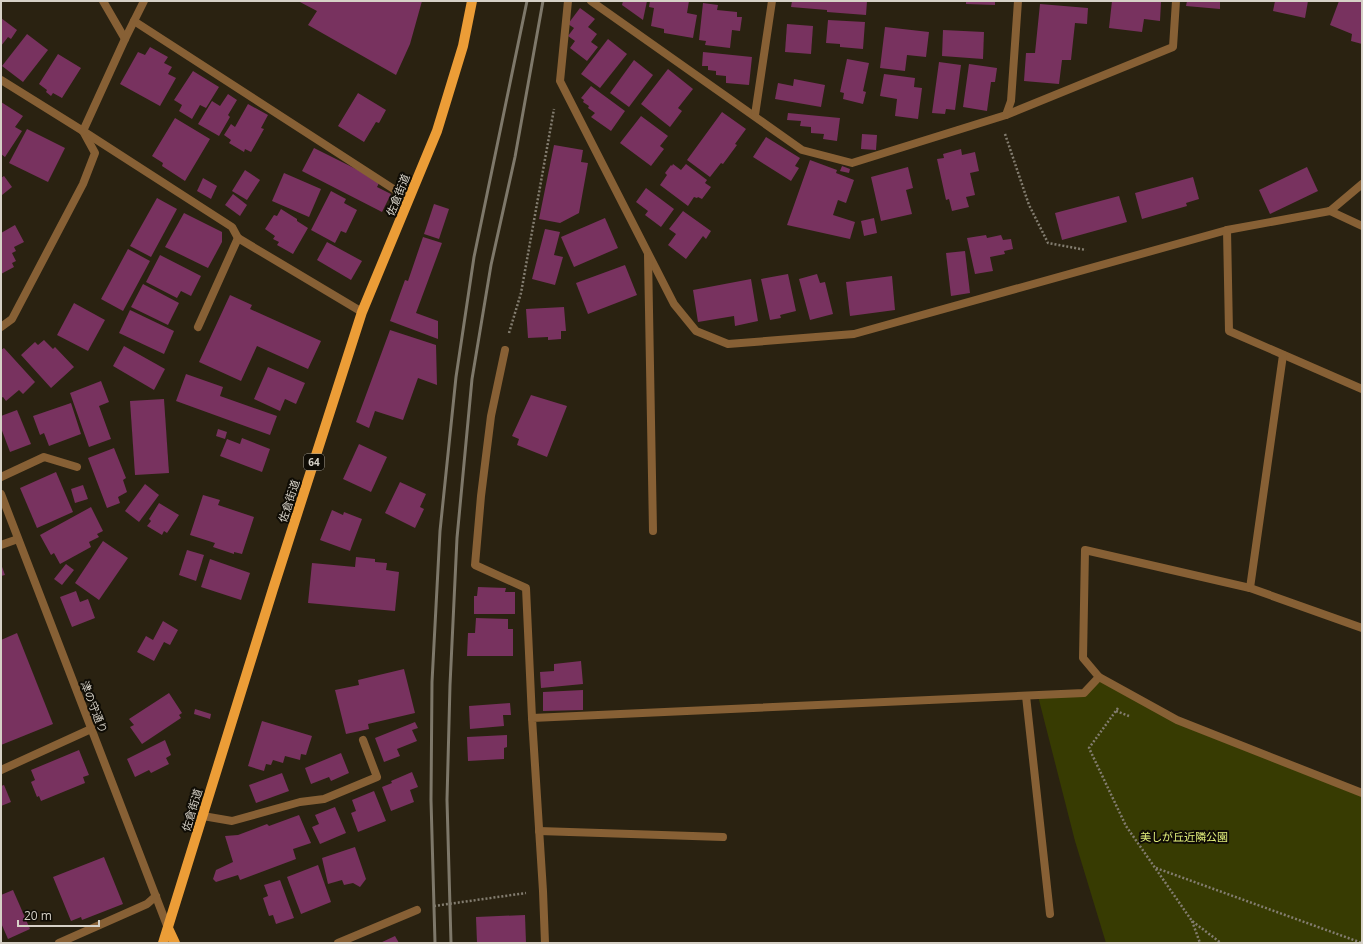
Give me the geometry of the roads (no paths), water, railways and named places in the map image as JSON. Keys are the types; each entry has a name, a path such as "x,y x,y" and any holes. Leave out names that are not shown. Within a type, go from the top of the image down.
{"main road":[{"name":"佐倉街道","path":"163,943 273,589 362,312 437,131 463,46 472,1"},
{"path":"168,928 175,943"}],"street":[{"path":"103,1 125,39"},
{"path":"83,131 144,1"},
{"path":"568,1 560,81 674,304 696,331 728,344 854,334 1227,230 1330,211 1362,184"},
{"path":"591,1 755,115 802,150 852,162 1006,115 1174,47 1176,1"},
{"path":"755,115 772,1"},
{"path":"1006,115 1011,101 1018,1"},
{"path":"134,21 409,199"},
{"path":"1,80 232,227 238,238 362,312"},
{"path":"1,327 12,319 83,184 94,153 83,131"},
{"path":"1330,211 1362,226"},
{"path":"1227,230 1229,331 1362,389"},
{"path":"198,327 238,238"},
{"path":"648,253 653,531"},
{"path":"505,350 490,416 475,565 526,588 545,943"},
{"path":"1250,588 1283,355"},
{"path":"1,477 44,457 77,466"},
{"name":"津の守通り","path":"1,494 168,928"},
{"path":"1,545 18,539"},
{"path":"1362,628 1250,588 1085,550 1083,658 1098,677 1177,720 1362,793"},
{"path":"532,718 1084,694 1098,677"},
{"path":"1026,696 1050,914"},
{"path":"1,770 91,728"},
{"path":"203,816 232,821 300,802 324,800 377,777 363,740"},
{"path":"540,831 723,837"},
{"path":"59,943 147,904 156,896"},
{"path":"338,943 418,910"}],"railway":[{"path":"435,943 431,800 432,682 440,531 456,377 474,257 527,1"},
{"path":"451,943 447,800 450,685 457,538 472,379 491,265 515,157 543,1"}],"park label":[{"name":"美しが丘近隣公園","path":"1184,837"}]}
